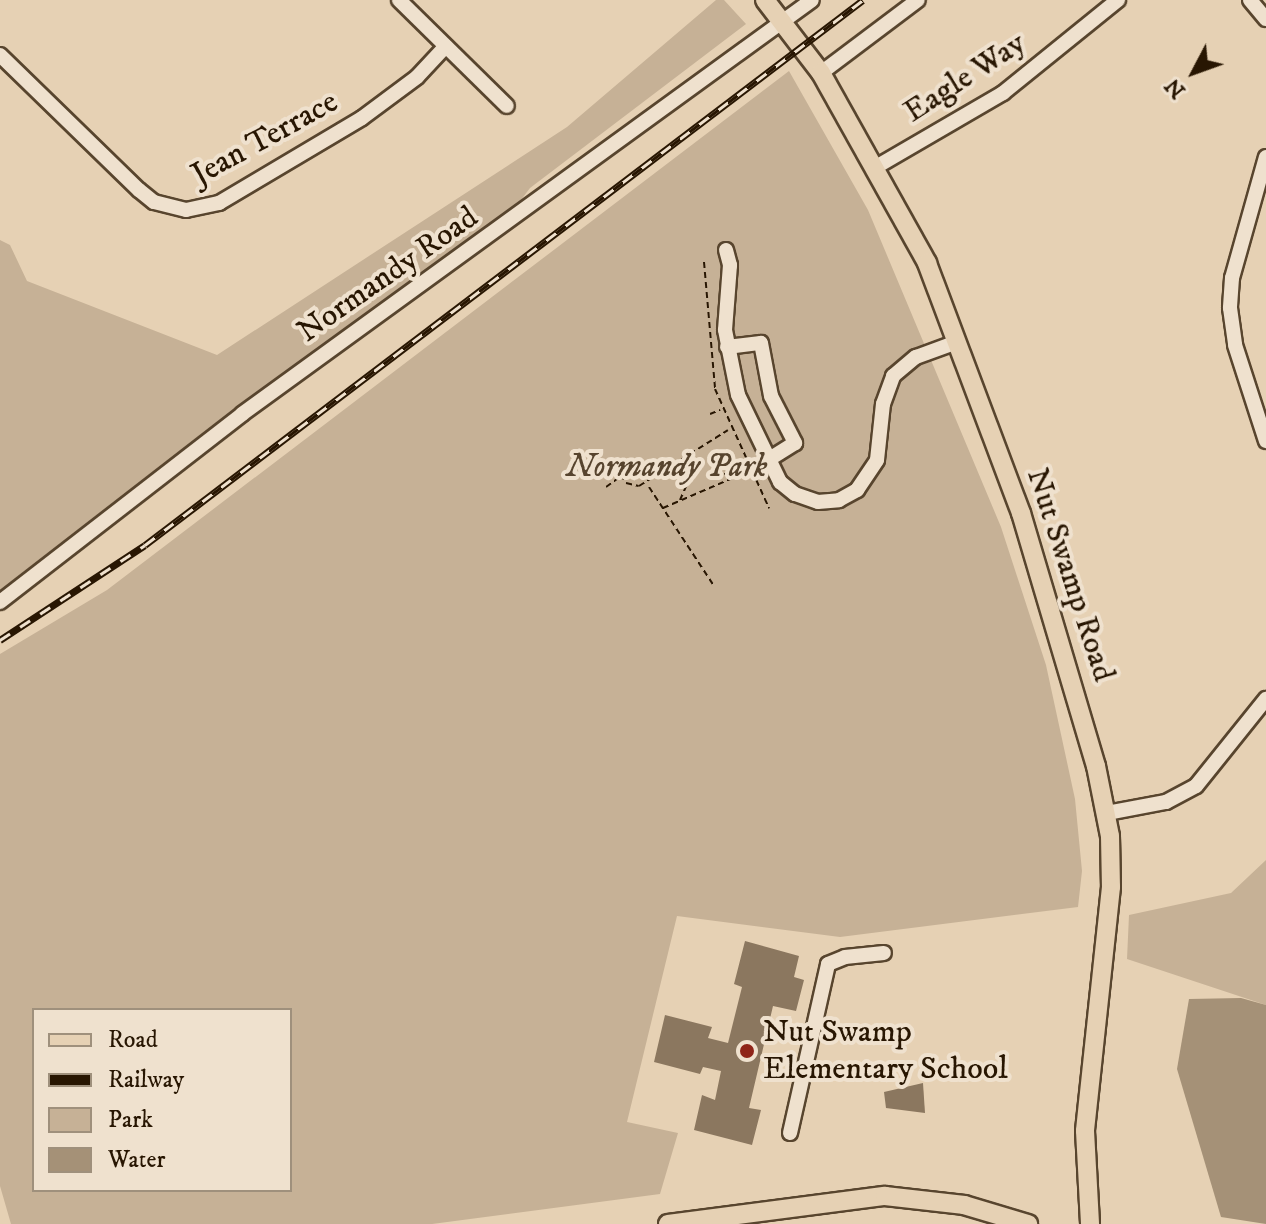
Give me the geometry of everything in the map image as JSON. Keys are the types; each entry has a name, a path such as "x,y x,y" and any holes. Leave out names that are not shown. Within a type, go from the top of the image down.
{"main road":[{"name":"Nut Swamp Road","path":"765,0 821,73 927,263 1048,595 1107,813 1111,887 1084,1150 1090,1224"},
{"path":"668,1224 885,1196 964,1205 1028,1224"}],"street":[{"path":"399,0 507,106"},
{"name":"Normandy Road","path":"0,602 242,414 812,0"},
{"path":"821,73 918,0"},
{"name":"Eagle Way","path":"876,167 1003,93 1118,0"},
{"path":"1250,0 1266,19"},
{"name":"Jean Terrace","path":"0,55 139,190 154,202 186,210 219,203 362,118 417,77 446,46"},
{"path":"1266,157 1232,278 1230,308 1235,345 1266,441"},
{"path":"726,250 730,265 727,347 738,395 780,482 818,502 839,500 857,490 877,460 883,404 893,376 916,357 957,342"},
{"path":"727,347 761,343 771,396 795,443 768,460"},
{"path":"1107,813 1166,802 1196,786 1266,699"},
{"path":"790,1133 828,964 845,957 884,953"}],"path":[{"path":"710,414 721,409"},
{"path":"615,466 621,476 639,486 729,429"},
{"path":"689,452 694,460"},
{"path":"715,470 737,478"},
{"path":"663,508 750,471"},
{"path":"606,487 621,476"},
{"path":"680,501 690,478"},
{"path":"649,487 714,586"}],"green space":[{"path":"716,0 724,0 746,24 530,188 514,209 170,459 0,593 0,240 10,245 27,281 217,355 567,127"},
{"name":"Normandy Park","path":"789,71 868,210 1001,527 1046,665 1075,799 1082,871 1078,907 840,937 677,916 627,1122 678,1133 660,1194 432,1224 11,1224 0,1186 0,654 107,590"},
{"path":"1266,860 1266,1005 1127,959 1129,915 1231,893"}],"water":[{"path":"1241,998 1266,1005 1266,1224 1221,1217 1177,1069 1189,999"}],"building":[{"name":"Nut Swamp Elementary School","path":"745,941 799,956 794,977 804,980 796,1011 773,1006 749,1108 761,1110 752,1145 694,1130 702,1095 715,1100 721,1071 703,1067 700,1074 654,1062 665,1015 712,1027 708,1038 728,1043 742,987 734,984"},
{"path":"923,1083 925,1113 886,1108 884,1092"}],"railway":[{"path":"0,640 145,545 863,0"}],"place":[{"name":"Nut Swamp Elementary School","path":"747,1051"}]}
